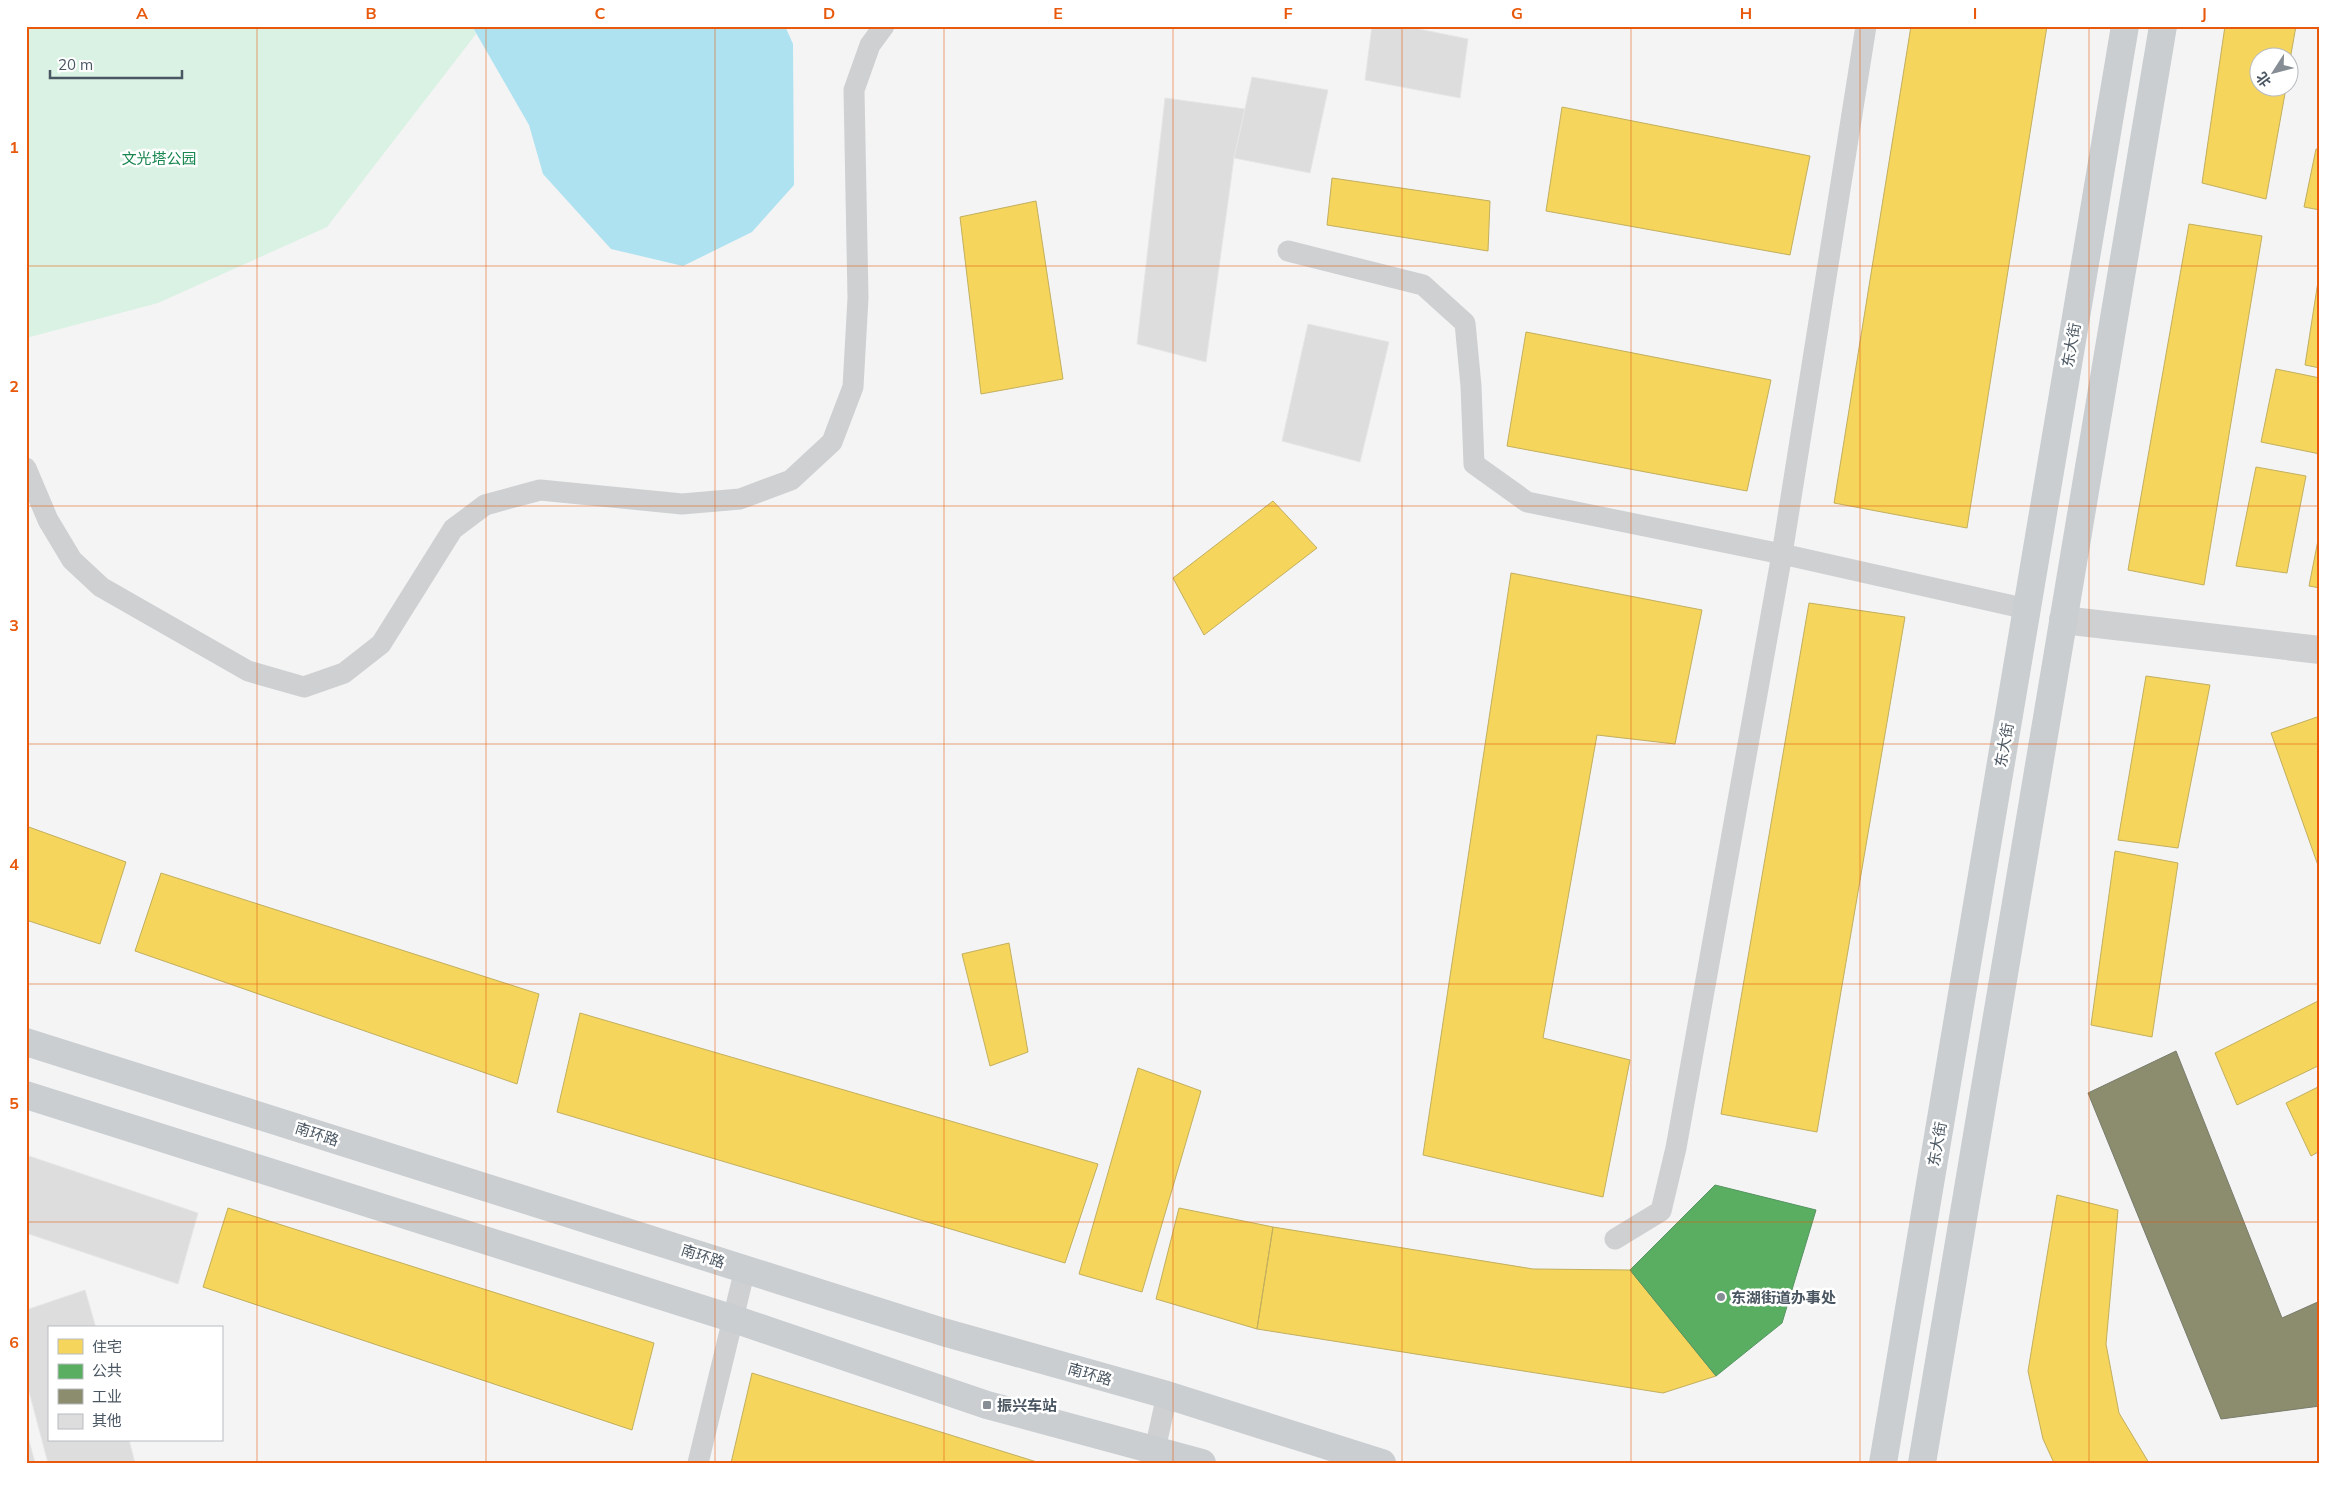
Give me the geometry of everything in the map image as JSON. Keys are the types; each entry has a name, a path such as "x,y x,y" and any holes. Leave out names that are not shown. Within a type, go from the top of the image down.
{"main road":[{"name":"东大街","path":"1884,1463 2125,26"},
{"path":"1922,1463 2163,26"},
{"name":"南环路","path":"26,1042 943,1332 1167,1395 1382,1463"},
{"path":"26,1095 731,1318 987,1405 1154,1456 1202,1463"}],"street":[{"path":"2063,620 2320,650"}],"lane":[{"path":"26,468 48,520 72,560 101,587 248,671 304,687 344,673 380,644 453,529 485,505 540,490 682,504 740,499 791,480 832,442 853,387 858,298 854,90 870,45 884,26"},
{"path":"1615,1239 1661,1211 1676,1148 1782,554 1866,26"},
{"path":"1288,251 1423,285 1465,323 1471,386 1474,464 1527,502 1782,554 2027,609"},
{"path":"698,1463 731,1318 745,1269"},
{"path":"1154,1456 1167,1395"}],"green space":[{"name":"文光塔公园","path":"26,26 472,26 476,34 327,227 158,303 26,338"}],"water":[{"path":"472,26 785,26 793,44 794,185 752,232 683,266 611,249 543,174 529,125"}],"building: 住宅":[{"path":"1911,26 2047,26 1967,528 1834,503"},
{"path":"2225,26 2296,26 2292,48 2248,48 2248,98 2284,98 2266,199 2202,183"},
{"path":"1562,107 1810,156 1790,255 1546,211"},
{"path":"2316,149 2320,149 2320,210 2304,207"},
{"path":"1332,178 1490,201 1488,251 1327,225"},
{"path":"1036,201 1063,379 981,394 960,217"},
{"path":"2189,224 2262,236 2204,585 2128,570"},
{"path":"2320,275 2320,368 2305,365"},
{"path":"1526,332 1771,380 1747,491 1507,446"},
{"path":"2276,369 2320,378 2320,454 2261,442"},
{"path":"2256,467 2306,476 2287,573 2236,566"},
{"path":"1273,501 1317,548 1204,635 1173,578"},
{"path":"2320,530 2320,588 2309,586"},
{"path":"1511,573 1702,610 1675,744 1597,735 1543,1038 1630,1060 1603,1197 1423,1155"},
{"path":"1809,603 1905,617 1817,1132 1721,1114"},
{"path":"2146,676 2210,685 2178,848 2118,840"},
{"path":"2320,716 2320,871 2271,733"},
{"path":"26,826 126,862 100,944 26,920"},
{"path":"2115,851 2178,863 2152,1037 2091,1025"},
{"path":"161,873 539,994 517,1084 135,951"},
{"path":"1009,943 1028,1052 990,1066 962,954"},
{"path":"2320,1000 2320,1065 2237,1105 2215,1053"},
{"path":"580,1013 1098,1164 1065,1263 557,1112"},
{"path":"1138,1068 1201,1091 1142,1292 1079,1274"},
{"path":"2320,1086 2320,1151 2311,1156 2286,1103"},
{"path":"2057,1195 2118,1210 2106,1344 2119,1413 2149,1463 2054,1463 2043,1439 2028,1371"},
{"path":"228,1208 654,1343 632,1430 203,1287"},
{"path":"1179,1208 1273,1227 1257,1329 1156,1299"},
{"path":"1273,1227 1533,1269 1630,1270 1716,1376 1663,1393 1257,1329"},
{"path":"752,1373 1040,1463 731,1463"}],"building: 公共":[{"name":"东湖街道办事处","path":"1715,1185 1816,1210 1782,1323 1716,1376 1630,1270"}],"building: 工业":[{"path":"2176,1051 2282,1318 2320,1301 2320,1406 2221,1419 2088,1093"}],"building: 其他":[{"path":"1372,26 1404,26 1468,39 1460,98 1365,80"},
{"path":"1252,77 1328,90 1310,173 1234,158"},
{"path":"1165,98 1245,109 1234,158 1206,362 1137,344"},
{"path":"1308,324 1389,342 1360,462 1282,441"},
{"path":"26,1155 198,1213 178,1284 26,1233"},
{"path":"85,1290 95,1326 48,1326 48,1442 130,1442 135,1463 48,1463 26,1380 26,1310"},
{"path":"26,1429 35,1463 26,1463"}],"place":[{"name":"东湖街道办事处","path":"1721,1297"},
{"name":"振兴车站","path":"987,1405"}]}
